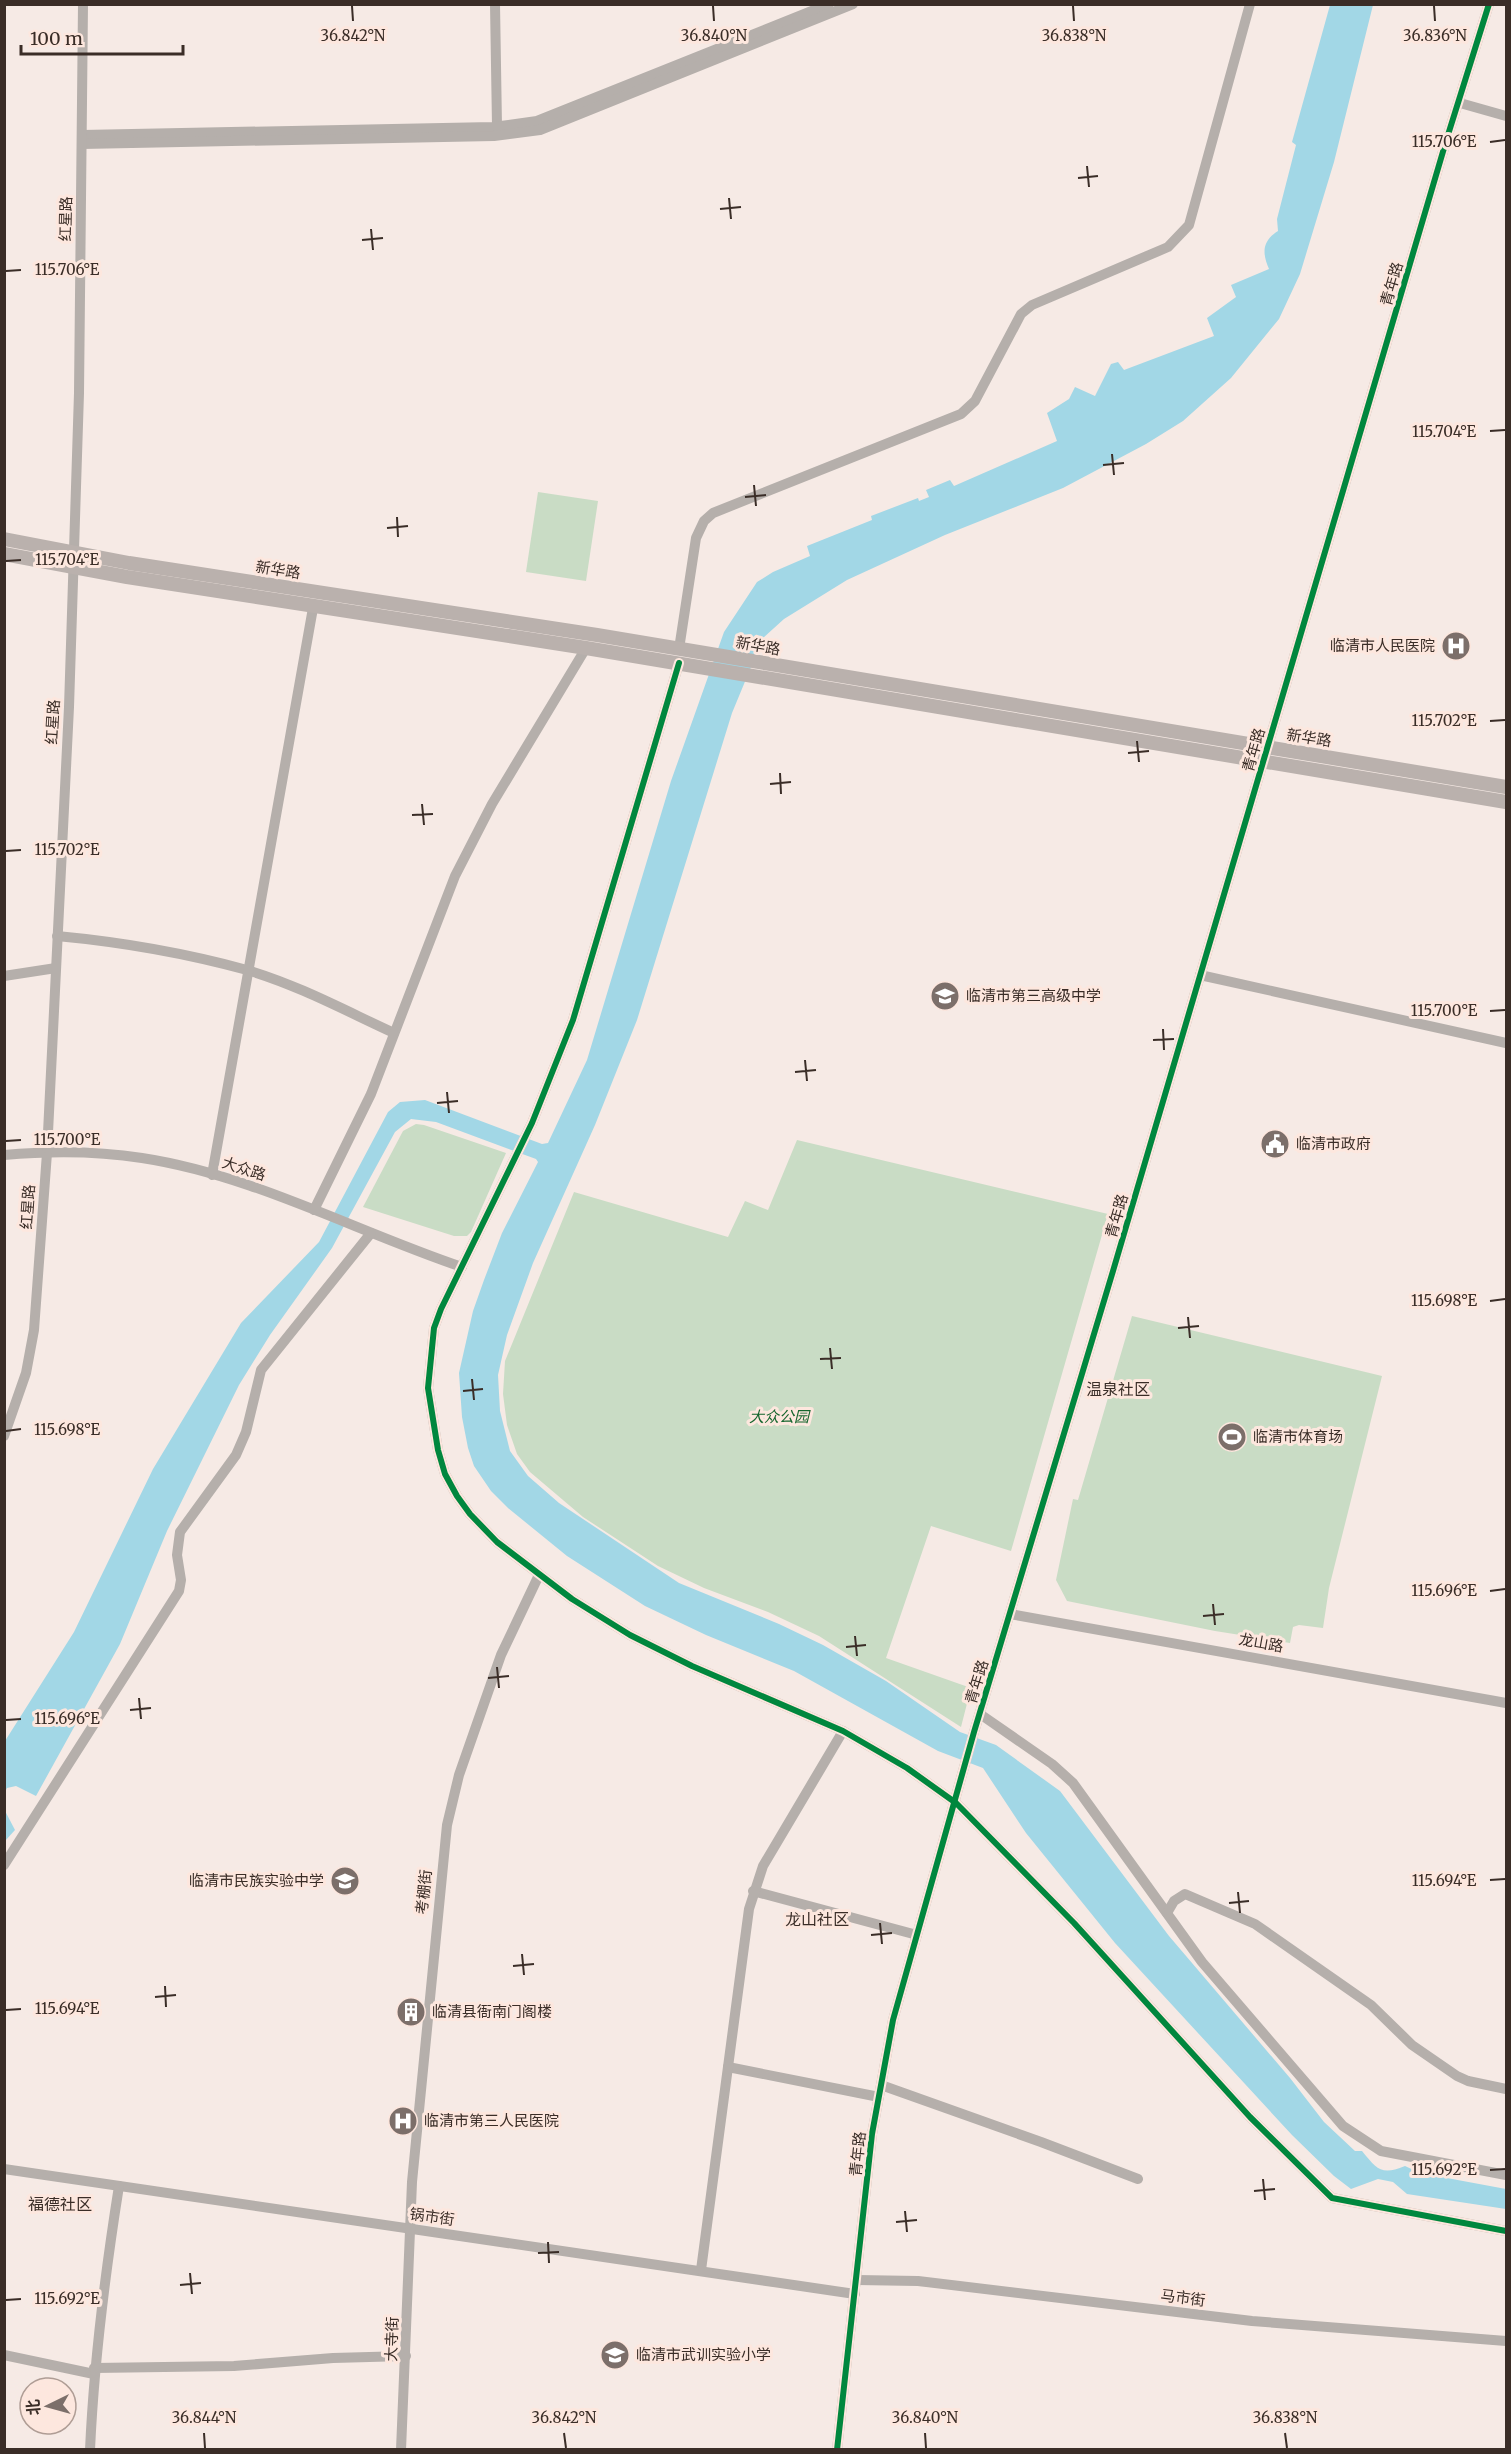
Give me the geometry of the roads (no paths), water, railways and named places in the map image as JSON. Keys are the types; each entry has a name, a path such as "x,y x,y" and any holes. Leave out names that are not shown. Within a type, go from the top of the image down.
{"main road":[{"name":"新华路","path":"4,539 129,563 697,652 757,669 1265,755 1506,802"},
{"name":"新华路","path":"4,554 313,608 686,665 757,669"},
{"name":"新华路","path":"1265,755 1506,787"}],"street":[{"name":"红星路","path":"4,1436 26,1373 34,1330 47,1153 74,553 79,393 83,4"},
{"path":"495,4 497,126"},
{"path":"82,139 497,126 537,121 829,4"},
{"path":"82,139 494,136 540,130 854,4"},
{"path":"679,649 696,538 704,521 713,513 961,414 975,401 1021,314 1032,305 1168,247 1175,241 1189,225 1250,4"},
{"name":"青年路","path":"837,2450 872,2134 893,2020 980,1714 1447,138 1460,103 1489,4"},
{"path":"1460,103 1506,116"},
{"path":"212,1174 313,608"},
{"path":"314,1210 371,1094 454,876 492,804 586,648"},
{"path":"686,665 573,1020 532,1124 434,1328 429,1364 429,1407 438,1450 446,1474 470,1514 497,1542 572,1599 658,1651 843,1731 907,1768 956,1803 1074,1923 1250,2117 1332,2198 1506,2231"},
{"path":"57,936 104,940 248,970 301,990 394,1033"},
{"path":"4,976 56,968"},
{"path":"1200,975 1506,1043"},
{"name":"大众路","path":"4,1155 47,1153 141,1158 212,1174 272,1194 462,1267"},
{"path":"4,1865 179,1591 177,1556 180,1532 236,1455 246,1432 261,1371 371,1233"},
{"name":"考棚街","path":"410,2229 419,2110 447,1825 459,1775 501,1655 539,1575"},
{"name":"龙山路","path":"1010,1614 1506,1702"},
{"path":"980,1714 1052,1764 1073,1783 1202,1962 1343,2126 1381,2151 1506,2175"},
{"path":"701,2270 753,1892 763,1866 843,1731"},
{"path":"753,1892 917,1935"},
{"path":"1167,1913 1174,1901 1185,1894 1255,1924 1371,2005 1412,2045 1457,2076 1506,2090"},
{"path":"728,2067 879,2097"},
{"path":"881,2085 1137,2179"},
{"name":"锅市街","path":"4,2169 855,2294"},
{"path":"90,2450 94,2371 119,2186"},
{"name":"大寺街","path":"401,2450 410,2229"},
{"name":"马市街","path":"857,2280 918,2281 1247,2320 1506,2341"},
{"path":"4,2355 94,2371 406,2356"}],"water":[{"path":"1330,5 1373,5 1334,162 1300,274 1279,319 1231,378 1183,421 1146,444 1063,488 945,535 847,580 784,619 763,638 732,713 637,1020 595,1125 533,1263 507,1335 498,1375 500,1411 510,1451 528,1476 559,1503 679,1583 779,1624 823,1645 886,1681 960,1732 996,1745 1060,1791 1169,1936 1290,2078 1324,2122 1355,2151 1362,2151 1380,2169 1390,2170 1405,2166 1420,2173 1506,2189 1506,2209 1407,2194 1393,2182 1378,2179 1351,2189 1334,2176 1292,2135 1115,1943 1026,1833 983,1768 938,1751 794,1671 706,1635 645,1606 567,1556 508,1508 491,1491 474,1466 468,1448 462,1417 459,1373 473,1311 484,1280 502,1233 538,1162 536,1159 436,1122 411,1119 395,1132 332,1248 270,1335 239,1385 167,1531 120,1644 36,1796 16,1786 7,1788 5,1792 5,1741 74,1632 153,1469 241,1323 319,1242 388,1112 400,1102 425,1100 542,1144 548,1143 587,1060 671,781 724,632 757,582 773,572 810,556 807,546 872,520 871,516 918,498 919,501 929,497 926,490 950,480 954,486 1057,441 1047,413 1069,399 1075,387 1095,396 1111,364 1118,362 1124,370 1214,336 1207,318 1236,297 1231,285 1269,269 1265,258 1266,243 1278,231 1277,219 1296,145 1292,142"},
{"path":"4,1809 15,1830 5,1841 4,1841"}],"place":[{"name":"临清市人民医院","path":"1456,646"},
{"name":"临清市第三高级中学","path":"945,996"},
{"name":"临清市政府","path":"1275,1144"},
{"name":"临清市体育场","path":"1232,1437"},
{"name":"临清市民族实验中学","path":"345,1881"},
{"name":"临清县衙南门阁楼","path":"411,2012"},
{"name":"临清市第三人民医院","path":"403,2121"},
{"name":"临清市武训实验小学","path":"615,2355"}],"district":[{"name":"温泉社区","path":"1118,1389"},
{"name":"龙山社区","path":"817,1919"},
{"name":"福德社区","path":"60,2204"}],"park label":[{"name":"大众公园","path":"779,1417"}]}
